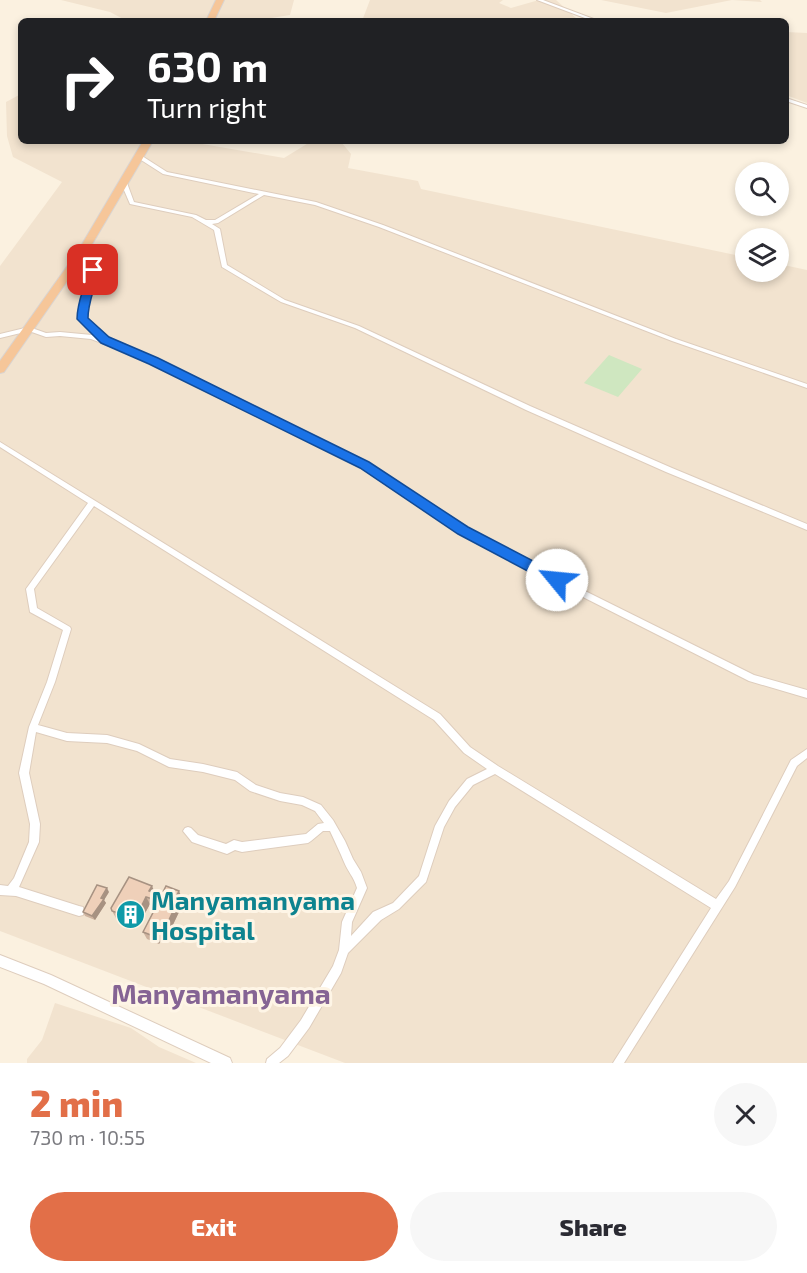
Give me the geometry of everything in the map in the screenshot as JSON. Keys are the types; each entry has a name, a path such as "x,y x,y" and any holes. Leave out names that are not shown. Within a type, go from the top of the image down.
{"highway":[{"path":"211,18 220,0"},
{"path":"0,369 83,251 146,144"}],"street":[{"path":"539,0 589,18"},
{"path":"789,100 807,107"},
{"path":"140,157 165,173 316,204 381,226 674,340 807,386"},
{"path":"124,183 132,203 194,216 217,229 224,266 283,301 357,327 528,408 807,527"},
{"path":"205,222 216,222 264,193"},
{"path":"83,251 95,255 91,285 83,303 83,319 105,340"},
{"path":"0,336 29,329 45,335 60,334 105,340 154,361 365,465 463,530 650,628 752,678 807,694"},
{"path":"0,444 437,717 467,750 495,769 718,906"},
{"path":"5,890 17,881 34,842 35,824 24,773 33,727 51,682 67,628 33,610 30,589 92,503"},
{"path":"33,727 67,737 107,739 139,748 169,763 237,776 254,789 303,801 318,808 332,827 362,888 346,922 344,950 337,969 305,1024 284,1052 271,1063"},
{"path":"618,1063 718,906 794,763 807,753"},
{"path":"344,950 376,916 396,906 423,879 440,826 452,804 470,782 495,769"},
{"path":"188,831 195,839 227,849 234,845 251,847 308,838 321,827 332,827"},
{"path":"5,890 79,911"},
{"path":"0,961 47,979 225,1063"}],"shaded area":[{"path":"61,0 294,0 290,15 271,18 121,18 110,12"},
{"path":"370,0 503,0 499,3 511,8 539,0 556,0 576,18 363,18"},
{"path":"601,0 732,0 666,13"},
{"path":"732,0 760,0 762,2"},
{"path":"789,32 807,33 807,103 789,96"},
{"path":"18,96 18,144 202,144 284,158 307,144 343,144 351,154 348,168 418,181 421,189 735,255 735,282 789,282 789,266 807,270 807,1063 345,1063 0,931 0,266 62,182 13,157 7,136 6,102"},
{"path":"55,1003 131,1028 159,1047 196,1063 27,1063 27,1059 42,1040"}],"green space":[{"path":"609,355 642,369 618,397 584,383"}],"building":[{"name":"Manyamanyama Hospital","path":"129,877 152,886 149,891 161,896 166,886 179,891 172,904 176,905 167,924 162,923 156,937 143,932 159,901 146,897 135,919 112,911 111,908"},
{"path":"97,885 107,888 101,898 104,899 92,916 83,912"}],"place":[{"name":"Manyamanyama Hospital","path":"130,914"}],"district":[{"name":"Manyamanyama","path":"221,993"}],"route":[{"path":"93,270 91,285 83,303 83,319 105,340 154,361 365,465 463,530 557,580"}]}
